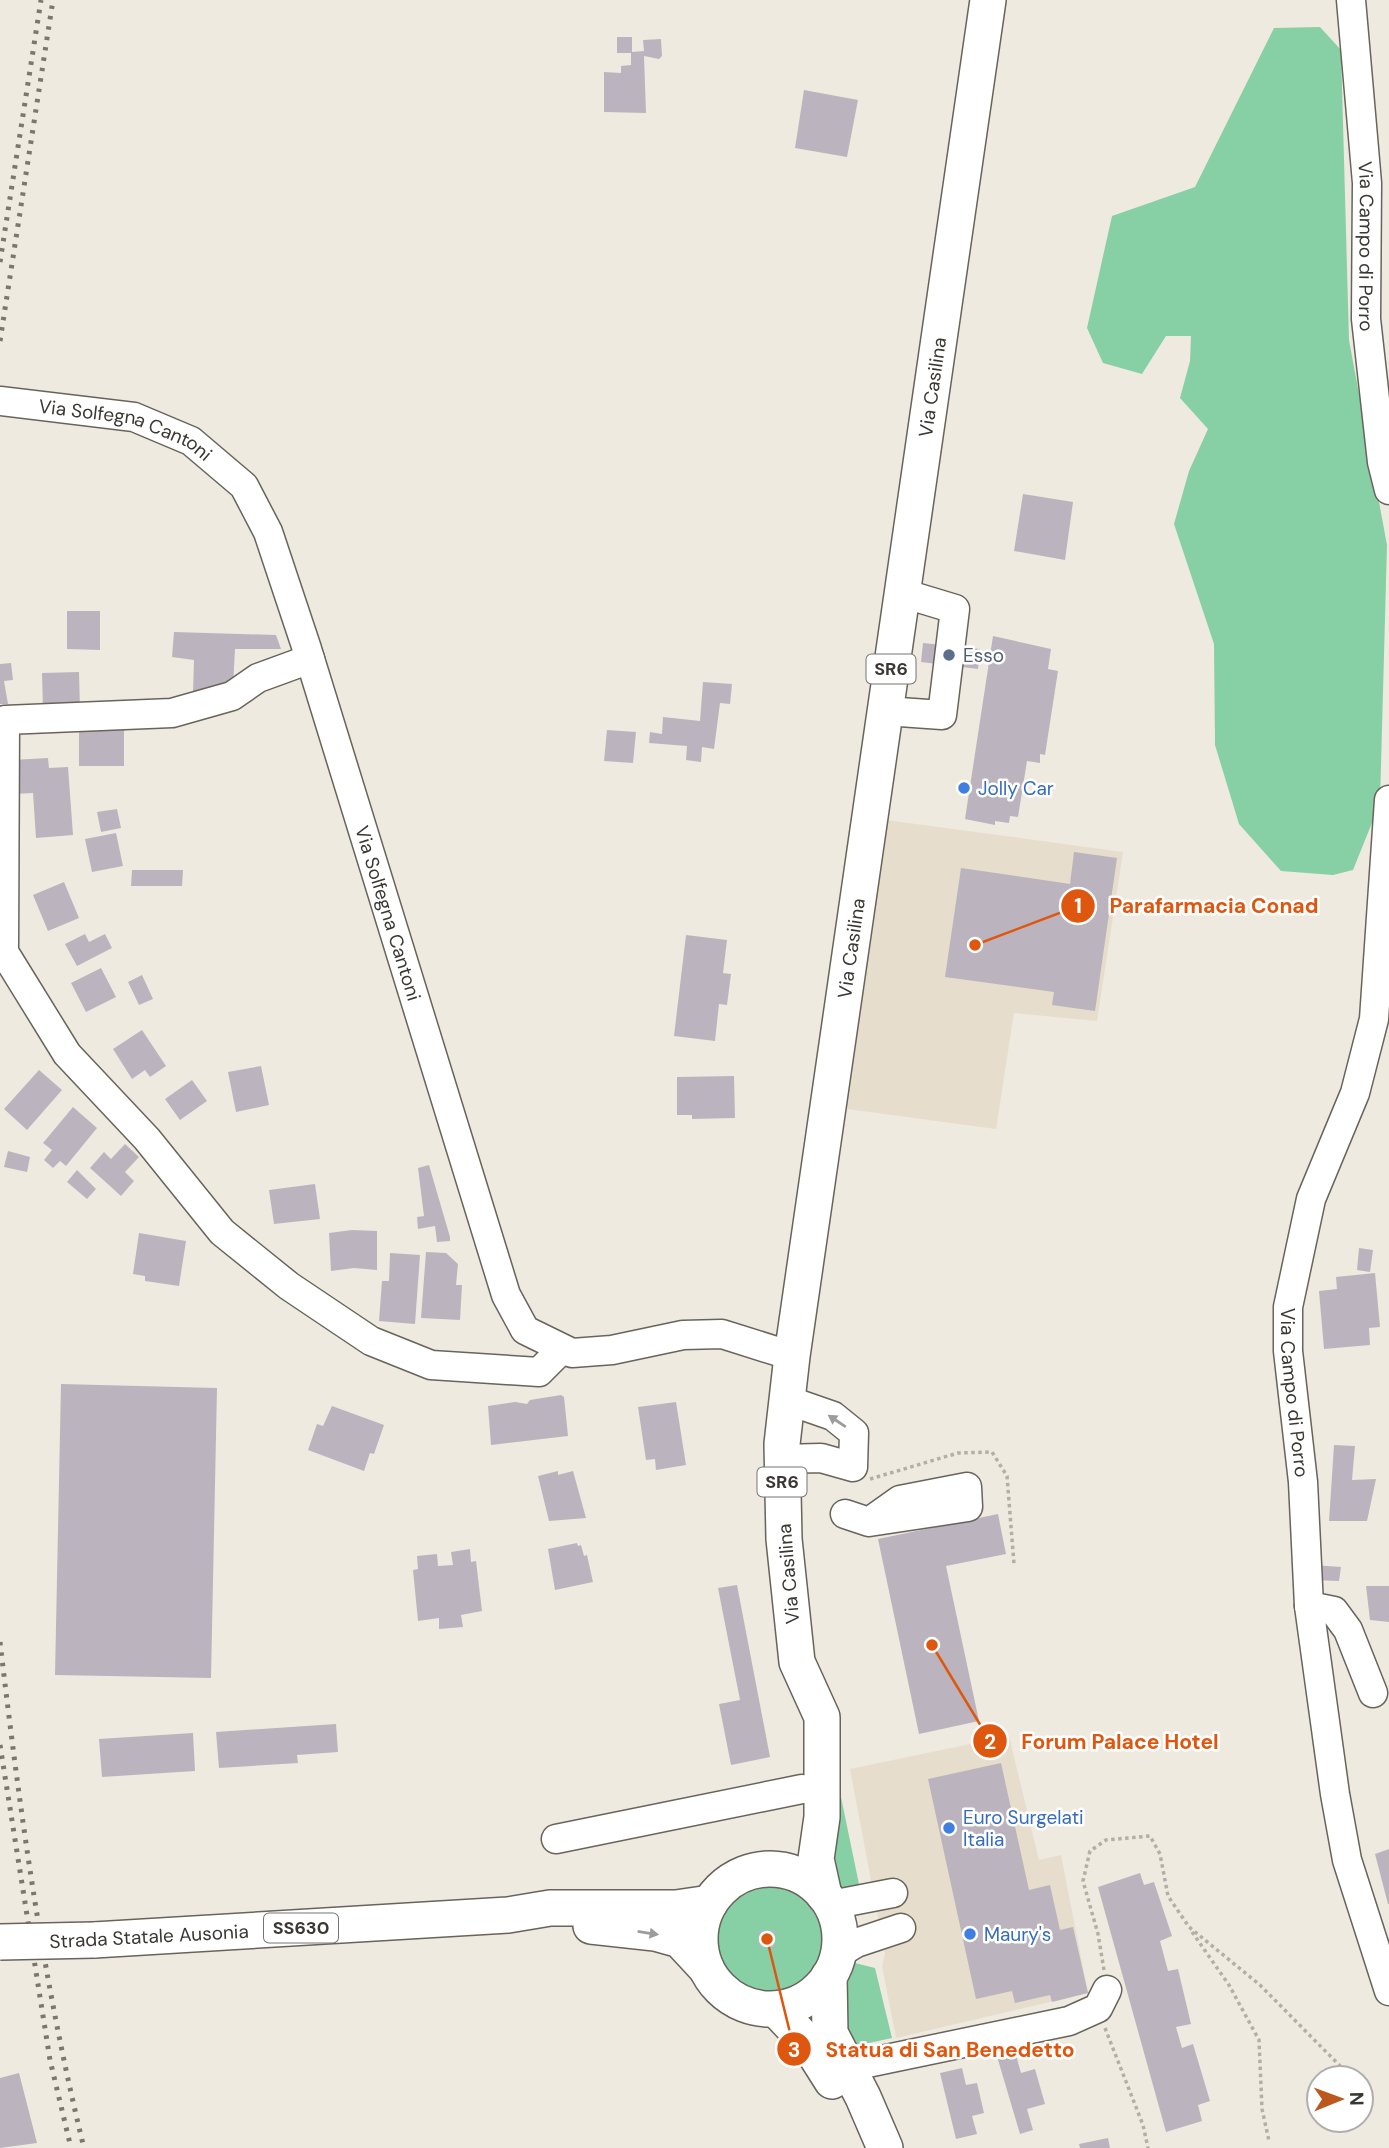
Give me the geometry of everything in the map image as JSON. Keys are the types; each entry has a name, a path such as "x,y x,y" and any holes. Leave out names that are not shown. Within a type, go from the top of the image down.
{"main road":[{"name":"Via Casilina","path":"827,1900 816,1858 822,1816 822,1717 797,1662 783,1539 782,1459 792,1356 988,0"},
{"path":"771,1869 795,1842 804,1818 797,1662"},
{"path":"834,1965 815,1993 797,2004 776,2009 742,2004 721,1989 706,1968 700,1946 701,1924 710,1903 736,1877 771,1869 791,1872 809,1881 827,1900 840,1937 834,1965 830,2033 885,2148"},
{"name":"Strada Statale Ausonia","path":"0,1941 93,1940 508,1915 550,1908 676,1908 710,1903"},
{"name":"Strada Statale Ausonia","path":"508,1915 655,1933 680,1940 706,1968"},
{"path":"776,2009 808,2043 867,2148"}],"street":[{"name":"Via Campo di Porro","path":"1351,0 1378,185 1366,319 1382,462 1389,491"},
{"name":"Via Solfegna Cantoni","path":"0,401 134,417 191,441 244,486 268,532 310,659 506,1295 525,1330 572,1353 612,1350 683,1335 722,1334 792,1356"},
{"path":"885,711 942,715 955,609 902,593"},
{"path":"310,659 258,678 232,696 172,713 5,720 4,952 67,1054 147,1139 222,1232 289,1286 371,1341 431,1365 538,1372 562,1349"},
{"name":"Via Campo di Porro","path":"1389,800 1374,1019 1355,1093 1311,1199 1288,1307 1288,1351 1303,1482 1309,1606 1347,1860 1389,1991"},
{"path":"782,1459 821,1458 853,1466 854,1433 833,1416 787,1400"},
{"path":"1309,1606 1334,1611 1348,1630 1373,1693"},
{"path":"556,1839 802,1789"},
{"path":"827,1900 893,1893"},
{"path":"834,1965 856,1943 901,1928"},
{"path":"848,2067 1069,2021 1103,1999"}],"path":[{"path":"1148,2148 1103,1999 1098,1934 1083,1881 1090,1851 1107,1840 1150,1836 1160,1854 1168,1896 1209,1953 1259,2040 1262,2109 1269,2141"},
{"path":"1189,1927 1260,1985 1338,2064"}],"shaded area":[{"path":"886,820 1123,852 1097,1021 1014,1013 996,1129 840,1108"},
{"path":"1009,1736 1039,1860 1061,1855 1088,1993 896,2038 882,1966 885,1954 850,1769"}],"green space":[{"path":"1320,27 1341,50 1349,340 1387,545 1380,803 1353,870 1333,875 1281,871 1239,824 1215,745 1214,644 1174,524 1189,471 1208,429 1180,398 1190,361 1191,336 1166,336 1142,374 1103,363 1087,328 1112,216 1195,187 1274,28"},
{"path":"827,1729 861,1894 838,1894 820,1851"},
{"path":"767,1880 790,1885 810,1898 823,1918 828,1941 823,1964 810,1984 790,1997 767,2002 744,1997 724,1984 711,1964 706,1941 711,1918 724,1898 744,1885"},
{"path":"855,1963 875,1968 892,2038 855,2046 841,2025 841,1966"}],"building":[{"path":"617,37 632,37 632,52 644,51 643,40 661,39 662,56 659,59 644,56 646,113 604,112 604,72 621,73 621,66 631,65 631,53 617,53"},
{"path":"804,90 858,100 847,157 795,148"},
{"path":"1023,494 1073,502 1065,560 1014,551"},
{"path":"67,611 100,611 100,650 67,649"},
{"path":"174,632 276,635 281,649 235,649 233,687 206,687 206,693 193,692 194,660 172,657"},
{"path":"993,636 1051,649 1048,669 1058,671 1045,755 1040,754 1040,763 1027,761 1018,817 1010,816 1009,823 995,821 995,825 965,819"},
{"path":"923,643 980,649 978,669 921,662"},
{"path":"11,663 13,680 4,681 8,704 0,704 0,664"},
{"path":"79,672 80,709 43,710 42,673"},
{"path":"703,682 732,684 730,704 720,703 714,749 702,747 701,762 686,760 687,746 649,743 650,732 662,734 663,717 700,721"},
{"path":"124,726 124,766 79,766 79,727"},
{"path":"607,730 636,732 633,763 604,761"},
{"path":"48,758 49,768 68,767 73,835 36,838 33,793 15,794 12,760"},
{"path":"117,809 121,828 101,832 97,812"},
{"path":"116,833 123,866 92,872 85,839"},
{"path":"1074,852 1117,858 1095,1011 1052,1005 1054,992 945,977 961,868 1070,884"},
{"path":"132,870 183,870 182,886 131,886"},
{"path":"64,882 79,918 48,931 33,895"},
{"path":"85,934 89,942 105,934 112,948 77,966 65,944"},
{"path":"686,935 727,940 723,973 731,974 727,1005 719,1004 715,1041 674,1036"},
{"path":"101,968 116,997 86,1012 71,983"},
{"path":"142,975 153,999 139,1005 128,982"},
{"path":"142,1030 166,1066 150,1077 145,1070 132,1079 113,1049"},
{"path":"261,1066 269,1105 236,1112 228,1072"},
{"path":"39,1070 62,1090 27,1130 4,1109"},
{"path":"734,1076 735,1118 692,1119 692,1115 677,1115 677,1077"},
{"path":"192,1080 207,1101 180,1120 165,1099"},
{"path":"73,1107 97,1128 66,1166 60,1161 53,1168 44,1160 52,1150 43,1143"},
{"path":"125,1144 139,1157 125,1172 134,1181 121,1196 90,1168 104,1152 111,1159"},
{"path":"8,1151 30,1157 27,1172 4,1167"},
{"path":"429,1165 450,1241 437,1242 435,1226 418,1229 417,1217 424,1216 418,1168"},
{"path":"77,1170 96,1189 87,1199 67,1182"},
{"path":"315,1184 320,1219 274,1224 269,1190"},
{"path":"377,1231 377,1270 354,1268 331,1271 329,1233"},
{"path":"139,1233 186,1241 179,1286 145,1281 145,1276 133,1274"},
{"path":"1359,1248 1373,1250 1370,1272 1357,1270"},
{"path":"426,1252 446,1253 458,1264 456,1285 462,1285 460,1320 421,1318"},
{"path":"390,1253 420,1255 415,1324 379,1321 382,1281 389,1281"},
{"path":"1375,1273 1380,1327 1369,1328 1370,1345 1324,1349 1319,1291 1337,1289 1336,1277"},
{"path":"61,1384 217,1388 211,1678 55,1675"},
{"path":"561,1395 564,1397 568,1436 491,1445 488,1406 515,1402 527,1404 530,1400"},
{"path":"676,1402 686,1465 656,1470 655,1459 646,1460 638,1407"},
{"path":"332,1406 384,1425 374,1454 370,1453 364,1471 308,1450 317,1424 323,1426"},
{"path":"1334,1445 1355,1446 1352,1480 1376,1479 1367,1521 1329,1521"},
{"path":"558,1471 558,1475 573,1471 586,1518 549,1521 538,1476"},
{"path":"998,1514 1006,1554 946,1566 979,1721 919,1734 878,1539"},
{"path":"577,1543 578,1546 581,1545 584,1556 587,1555 593,1582 555,1590 548,1549"},
{"path":"470,1549 471,1562 476,1561 482,1611 461,1615 463,1627 439,1629 439,1618 418,1621 413,1570 418,1569 417,1556 437,1554 438,1566 453,1565 451,1552"},
{"path":"1313,1565 1341,1567 1339,1581 1312,1580"},
{"path":"737,1585 770,1757 731,1765 719,1704 740,1700 718,1588"},
{"path":"1366,1586 1389,1586 1389,1622 1370,1620"},
{"path":"336,1724 338,1752 297,1755 298,1763 219,1768 216,1732"},
{"path":"193,1733 195,1771 102,1777 99,1739"},
{"path":"1001,1763 1029,1890 1050,1885 1060,1930 1073,1927 1088,1993 1052,2002 1050,1995 1015,2003 1012,1991 976,1999 928,1779"},
{"path":"1389,1849 1389,1904 1388,1904 1375,1854"},
{"path":"1140,1873 1144,1885 1154,1882 1172,1936 1160,1941 1168,1971 1178,1969 1191,2024 1176,2027 1182,2048 1193,2044 1210,2101 1198,2105 1202,2121 1166,2132 1098,1887"},
{"path":"775,1930 775,1947 759,1947 759,1931"},
{"path":"1014,2048 1021,2073 1035,2069 1045,2104 1027,2109 1033,2130 1020,2134 996,2053"},
{"path":"962,2068 966,2085 977,2083 984,2113 972,2116 977,2134 956,2139 940,2073"},
{"path":"19,2073 37,2143 0,2148 0,2078"},
{"path":"1108,2138 1110,2148 1080,2148 1079,2144"}],"railway":[{"path":"0,262 41,0"},
{"path":"0,341 53,0"},
{"path":"0,1642 34,1896 56,2023 84,2148"},
{"path":"0,1745 50,2060 71,2148"}],"place":[{"name":"Esso","path":"949,655"},
{"name":"Jolly Car","path":"964,788"},
{"name":"Parafarmacia Conad","path":"975,945"},
{"name":"Forum Palace Hotel","path":"932,1645"},
{"name":"Euro Surgelati Italia","path":"949,1828"},
{"name":"Maury's","path":"970,1934"},
{"name":"Statua di San Benedetto","path":"767,1939"}]}
